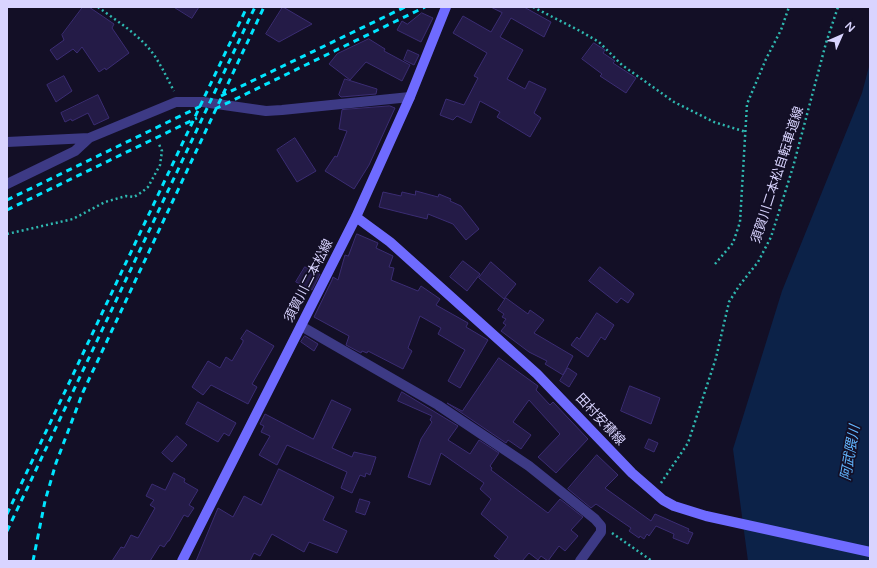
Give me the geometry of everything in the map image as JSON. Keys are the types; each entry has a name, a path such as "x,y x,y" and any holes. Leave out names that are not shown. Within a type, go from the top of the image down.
{"main road":[{"name":"須賀川二本松線","path":"182,561 356,216 410,97 446,7"},
{"name":"田村安積線","path":"356,216 390,242 537,374 632,474 654,494 674,506 729,522 870,552"}],"street":[{"path":"7,184 75,151 89,138 167,105 180,102 203,102 266,111 410,97"},
{"path":"7,142 89,138"},
{"path":"301,326 438,405 529,466 595,518 601,526 601,532 580,561"}],"path":[{"path":"98,7 138,38 148,48 156,58 180,102"},
{"path":"533,7 580,30 599,42 622,65 674,102 714,122 746,132"},
{"path":"715,264 733,243 740,222 748,101 782,30 789,7"},
{"name":"須賀川二本松自転車道線","path":"654,494 688,443 716,358 729,302 738,286 758,262 771,237 793,167 826,43 838,7"},
{"path":"7,234 73,219 105,202 119,197 134,197 148,187 160,165 162,150 158,142"},
{"path":"601,526 652,561"}],"water":[{"name":"阿武隈川","path":"870,63 870,561 748,561 733,449 782,291 862,93"}],"building":[{"path":"83,7 89,7 114,24 112,28 129,53 106,70 105,68 99,72 82,47 77,53 73,49 57,60 50,50 64,40 62,35"},
{"path":"174,7 199,7 192,18"},
{"path":"283,7 312,24 279,42 266,34"},
{"path":"491,7 524,7 551,22 544,37 511,18 500,37 523,50 507,79 525,89 529,81 546,89 534,113 541,118 530,137 497,117 500,112 480,101 471,123 457,116 453,120 440,115 446,99 464,105 478,78 474,76 487,53 453,33 463,16 491,32 502,13"},
{"path":"422,13 433,18 421,42 397,30 402,21 407,24"},
{"path":"369,39 385,49 384,51 410,65 402,81 366,62 350,80 329,64 337,54"},
{"path":"594,43 605,50 603,53 615,61 613,63 636,78 626,93 600,76 602,74 582,59"},
{"path":"408,50 419,55 414,65 404,60"},
{"path":"64,76 72,91 56,102 47,85"},
{"path":"345,79 377,89 376,94 341,97 339,95"},
{"path":"98,95 109,118 94,125 88,113 72,121 71,119 65,122 61,113"},
{"path":"390,106 395,108 369,165 354,189 325,171 335,156 337,157 347,131 339,129 342,110"},
{"path":"295,138 316,171 297,182 277,150"},
{"path":"416,191 438,197 439,194 451,199 450,201 461,206 479,229 466,240 453,224 428,214 427,219 379,207 383,192 401,196 402,192 415,195"},
{"path":"357,234 378,243 376,248 393,256 389,267 394,268 391,280 418,291 421,286 440,299 436,305 468,323 466,327 488,340 460,388 448,381 465,350 438,334 441,328 420,316 408,348 412,351 403,369 368,351 367,353 362,351 361,353 346,345 349,336 314,317 333,277 338,280 345,255 348,256"},
{"path":"463,261 480,274 467,291 450,277"},
{"path":"491,262 516,284 504,299 479,278"},
{"path":"305,267 320,274 312,290 296,282"},
{"path":"600,267 634,294 628,303 621,298 617,303 589,281"},
{"path":"506,298 528,314 530,310 544,320 534,333 573,356 563,375 545,364 547,361 529,352 501,331 506,325 503,323 506,319 502,317 504,314 498,310"},
{"path":"597,313 614,325 605,340 601,337 588,357 571,345 577,337 579,339"},
{"path":"247,330 274,346 252,384 257,387 248,404 211,385 203,395 192,387 208,361 220,368 226,357 232,361 243,342 241,339"},
{"path":"305,336 318,344 314,351 301,342"},
{"path":"499,358 538,386 536,390 550,405 553,402 588,439 556,473 538,457 560,434 529,400 513,422 531,435 521,449 508,440 506,443 447,403 462,411"},
{"path":"568,368 577,374 569,387 560,381"},
{"path":"630,386 660,398 651,424 621,411"},
{"path":"402,392 458,426 448,440 470,454 479,440 499,453 490,466 492,468 491,470 548,513 560,499 583,517 571,530 578,536 565,551 559,546 548,561 541,556 538,560 529,553 522,561 501,561 494,556 508,537 481,514 491,499 480,489 484,483 441,453 430,485 408,477 421,439 432,422 430,420 432,416 398,401"},
{"path":"332,400 351,409 332,448 352,457 354,452 376,457 370,475 366,473 365,477 360,475 352,493 341,488 347,472 287,445 277,465 259,455 270,436 261,432 264,426 260,424 265,414 313,439"},
{"path":"198,402 236,423 229,436 224,433 218,442 186,424"},
{"path":"177,436 187,445 172,462 162,453"},
{"path":"649,439 658,443 654,452 645,448"},
{"path":"597,455 618,475 605,488 651,521 655,514 689,529 688,531 693,533 688,544 673,538 674,534 656,526 649,536 647,534 644,539 640,536 639,538 629,531 631,528 596,504 591,508 568,489"},
{"path":"279,469 334,497 323,520 347,531 337,553 309,542 304,552 272,534 260,556 254,553 250,561 196,561 218,508 233,517 244,496 261,505"},
{"path":"174,473 185,479 184,482 198,490 189,505 194,508 188,517 184,515 169,541 164,547 160,545 150,561 112,561 121,547 124,548 131,535 138,538 155,508 150,505 154,500 146,496 152,484 165,490"},
{"path":"360,499 370,502 365,515 356,512"}],"railway":[{"path":"7,514 247,7"},
{"path":"7,531 255,7"},
{"path":"33,561 45,501 56,463 83,392 264,7"},
{"path":"221,96 405,7"},
{"path":"215,109 425,7"},
{"path":"7,200 201,106"},
{"path":"7,210 197,118"}]}
